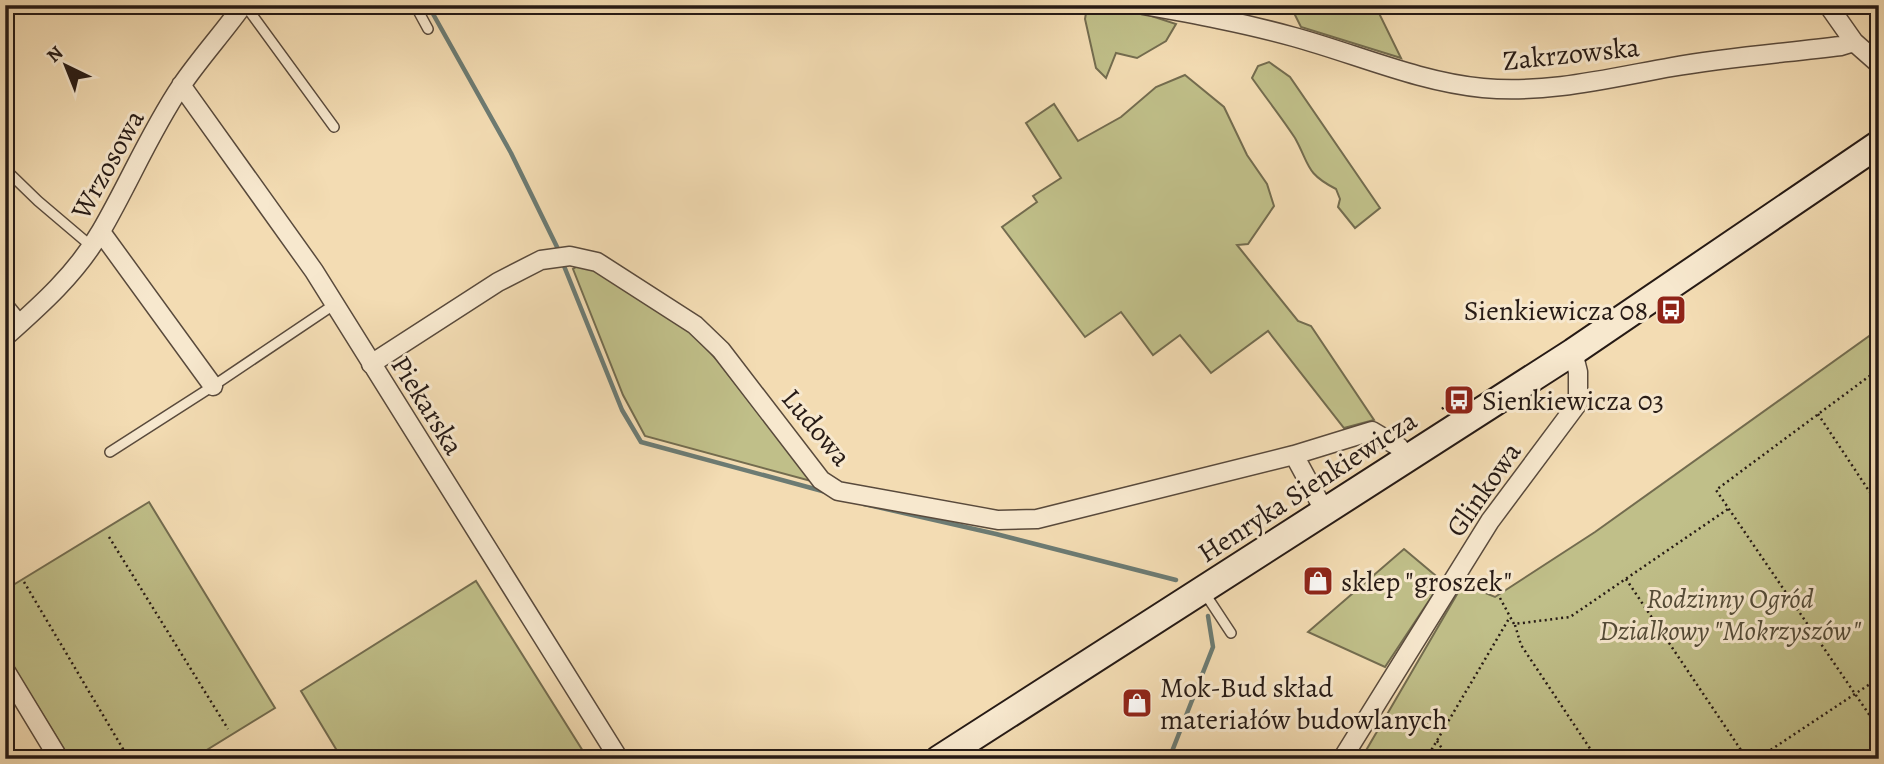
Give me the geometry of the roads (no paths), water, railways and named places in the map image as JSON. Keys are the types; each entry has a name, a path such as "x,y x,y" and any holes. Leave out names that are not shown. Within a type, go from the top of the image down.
{"main road":[{"name":"Henryka Sienkiewicza","path":"939,759 1573,352 1879,144"}],"street":[{"name":"Wrzosowa","path":"5,337 62,285 96,239 146,144 181,85 244,5"},
{"name":"Zakrzowska","path":"1143,5 1204,15 1280,34 1448,83 1484,88 1562,86 1675,66 1841,46 1854,42"},
{"path":"1828,5 1854,42 1879,64"},
{"name":"Piekarska","path":"181,85 335,304 619,759"},
{"path":"96,239 213,386"},
{"name":"Ludowa","path":"371,364 499,282 541,260 570,256 597,262 695,324 721,350 821,480 838,491 998,520 1037,519 1294,455 1372,431 1399,447 1407,460"},
{"name":"Glinkowa","path":"1342,759 1490,521 1578,403 1578,372 1573,352"},
{"path":"1294,455 1325,512"},
{"path":"5,670 59,759"}],"lane":[{"path":"244,5 334,127"},
{"path":"415,5 428,29"},
{"path":"5,169 38,201 96,239"},
{"path":"5,300 22,321"},
{"path":"110,452 335,304"},
{"path":"1203,590 1231,633"}],"waterway":[{"path":"428,5 511,153 558,249"},
{"path":"564,266 622,410 641,442 826,492"},
{"path":"864,504 1176,580"},
{"path":"1169,759 1213,647 1208,616"}],"place":[{"name":"Sienkiewicza 08","path":"1671,310"},
{"name":"Sienkiewicza 03","path":"1459,400"},
{"name":"sklep \"groszek\"","path":"1318,581"},
{"name":"Mok-Bud skład materiałów budowlanych","path":"1137,703"}],"park label":[{"name":"Rodzinny Ogród Dzialkowy \"Mokrzyszów\"","path":"1730,614"}]}
